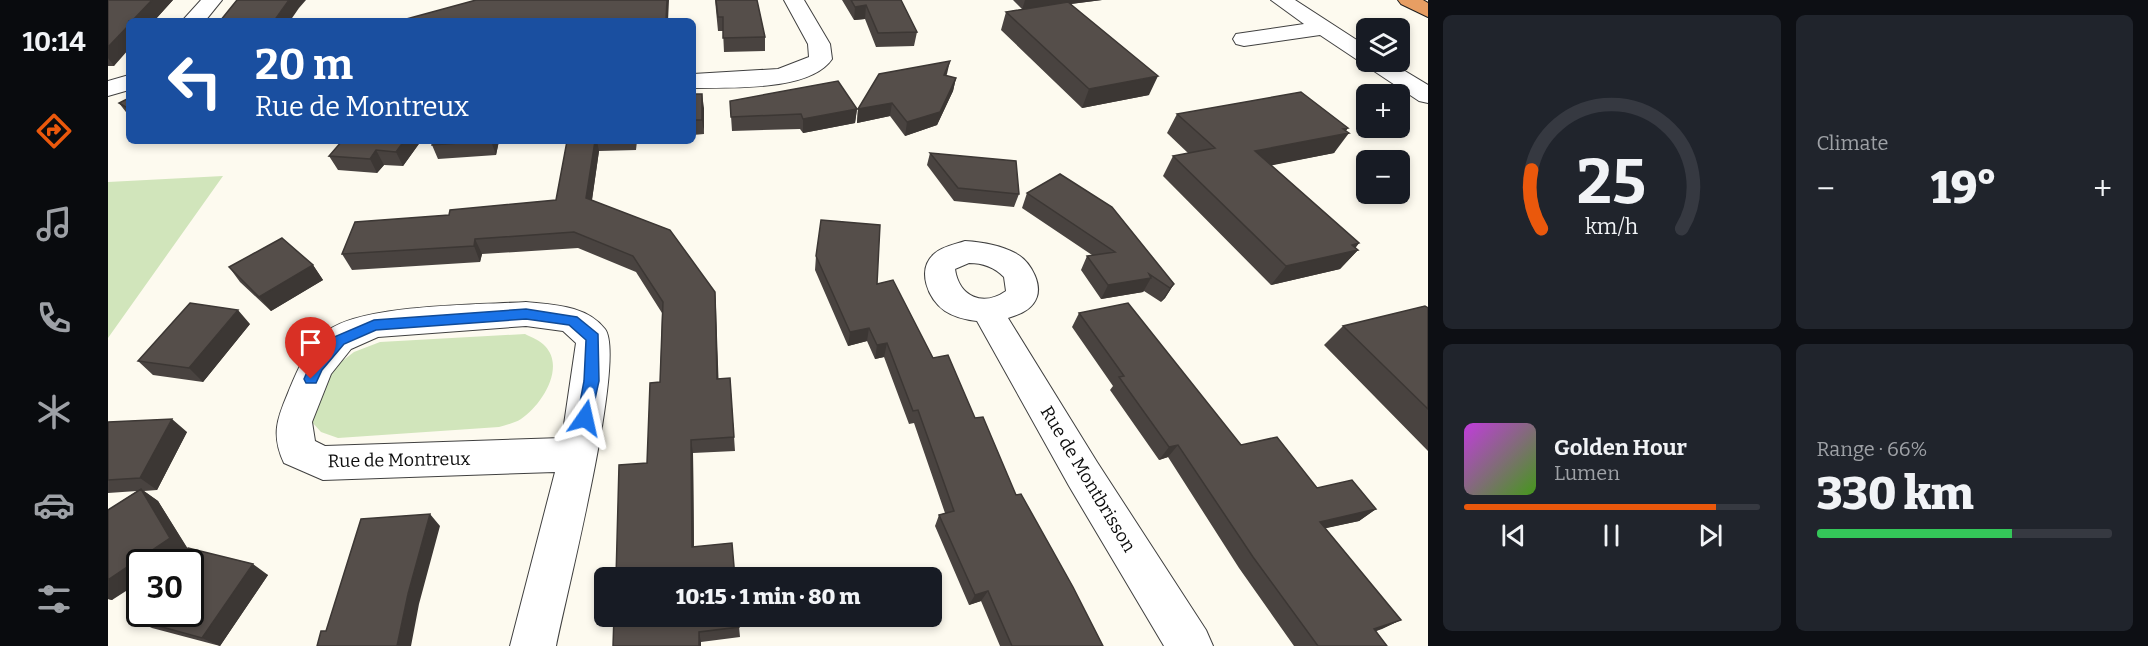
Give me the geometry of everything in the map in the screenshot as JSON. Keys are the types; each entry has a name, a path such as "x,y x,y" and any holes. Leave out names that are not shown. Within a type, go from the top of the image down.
{"highway":[{"path":"1408,0 1428,12"}],"street":[{"path":"196,18 212,0"},
{"path":"696,81 789,75 810,68 821,59 819,44 794,0"},
{"path":"1281,0 1356,49"},
{"path":"1245,39 1325,28"},
{"path":"1391,72 1428,96"},
{"path":"108,89 126,83"},
{"name":"Rue de Montbrisson","path":"988,312 1083,474 1190,646"},
{"name":"Rue de Montreux","path":"533,646 545,581 578,454 592,381 593,338 572,321 526,314 374,325 339,340 316,367 294,422 297,451 323,463 578,454"}],"green space":[{"path":"223,176 108,338 108,182"},
{"path":"525,334 543,344 551,355 552,375 543,396 529,413 516,422 499,427 338,438 321,432 311,421 333,368 354,352 380,342"}],"building":[{"path":"108,0 152,0 135,18 126,18 126,28 108,47"},
{"path":"237,0 289,0 276,18 222,18"},
{"path":"476,0 667,0 666,18 410,18"},
{"path":"716,0 757,0 765,37 723,38 723,17 718,17"},
{"path":"851,0 901,0 917,32 878,33 866,5 855,7"},
{"path":"1068,2 1158,76 1089,89 1006,12"},
{"path":"950,61 944,75 956,78 940,112 907,122 892,103 858,109 879,74"},
{"path":"838,81 857,109 803,119 801,114 731,117 730,101"},
{"path":"1301,92 1348,128 1343,129 1349,133 1255,151 1359,243 1352,245 1358,250 1286,266 1173,156 1215,148 1177,114"},
{"path":"696,94 702,94 702,120 696,120"},
{"path":"126,100 126,107 119,103"},
{"path":"339,144 402,144 396,152 376,150 370,159 329,156"},
{"path":"566,144 595,144 586,198 670,230 715,292 717,379 730,378 734,437 691,440 692,547 732,543 734,567 616,567 619,465 647,463 650,383 660,382 663,302 633,256 574,232 475,239 474,246 342,254 355,222 449,215 450,210 556,200"},
{"path":"930,153 1016,161 1019,194 958,188"},
{"path":"1060,174 1112,207 1174,284 1170,288 1149,274 1151,278 1108,285 1087,256 1115,252 1027,193"},
{"path":"821,220 880,225 877,284 893,280 933,358 948,355 975,418 983,417 1016,495 1021,494 1103,646 1012,646 988,591 975,595 939,515 954,511 918,410 913,411 887,343 877,345 869,328 850,332 816,256"},
{"path":"282,238 313,265 259,297 229,267"},
{"path":"190,303 238,310 189,368 138,361"},
{"path":"1128,303 1241,445 1277,437 1317,488 1352,480 1376,509 1320,522 1401,620 1374,629 1387,646 1318,646 1253,557 1178,445 1169,447 1119,377 1124,376 1079,313"},
{"path":"1425,306 1428,308 1428,409 1343,326"},
{"path":"172,419 140,478 108,480 108,422"},
{"path":"141,489 170,538 154,549 126,549 126,568 108,580 108,510"},
{"path":"430,514 408,594 397,646 317,646 321,631 326,631 361,519"},
{"path":"204,552 253,564 202,638 162,627 204,627"},
{"path":"614,627 739,627 699,632 699,646 613,646"}],"route":[{"path":"311,379 316,367 339,340 374,325 526,314 572,321 593,338 592,381 585,418"}]}
